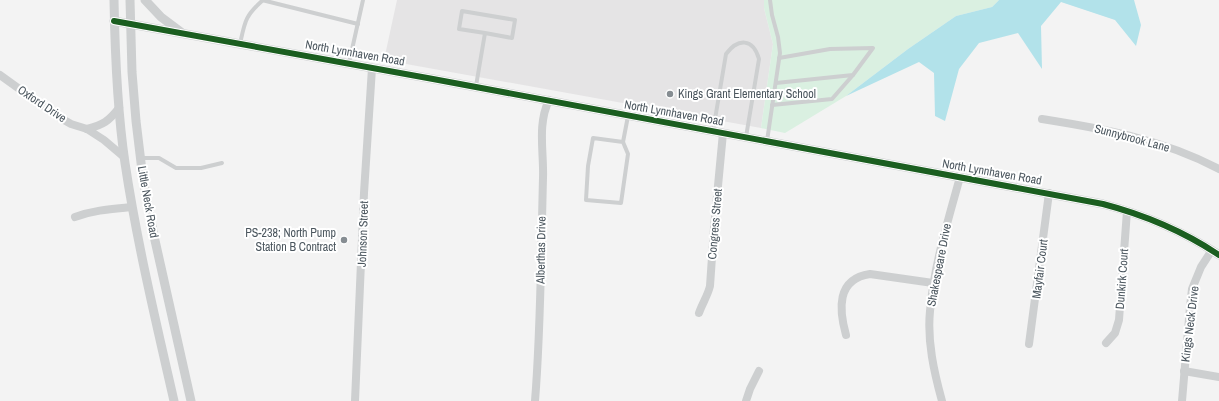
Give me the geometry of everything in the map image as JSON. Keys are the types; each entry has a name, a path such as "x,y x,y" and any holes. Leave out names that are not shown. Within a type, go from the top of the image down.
{"street":[{"name":"Little Neck Road","path":"114,0 115,48 124,158 132,207 174,401"},
{"name":"Little Neck Road","path":"130,0 133,86 141,158 154,236 191,401"},
{"path":"145,0 161,17 184,34"},
{"name":"North Lynnhaven Road","path":"114,21 549,100 1103,204 1156,221 1215,253"},
{"name":"Johnson Street","path":"354,401 364,193 372,68"},
{"name":"Oxford Drive","path":"0,75 57,116 87,129 114,147 124,158"},
{"name":"Alberthas Drive","path":"535,401 539,334 544,177 541,138 543,116 549,100"},
{"path":"87,129 106,123 119,108"},
{"name":"Sunnybrook Lane","path":"1042,119 1081,125 1160,144 1184,152 1219,169"},
{"name":"Congress Street","path":"699,313 709,292 710,286 723,133"},
{"name":"Shakespeare Drive","path":"942,401 931,350 930,312 933,283 940,250 960,177"},
{"name":"Mayfair Court","path":"1029,344 1049,193"},
{"path":"75,217 88,212 103,209 132,207"},
{"name":"Dunkirk Court","path":"1106,342 1116,333 1120,320 1127,211"},
{"name":"Kings Neck Drive","path":"1182,401 1192,288 1197,275 1215,253"},
{"path":"846,335 841,314 842,299 844,291 854,279 862,275 870,274 933,283"},
{"path":"746,401 759,371"},
{"path":"1184,371 1219,377"}],"lane":[{"path":"240,44 245,23 250,12 263,0 358,24"},
{"path":"349,64 363,0"},
{"path":"766,141 779,58 778,37 772,15 770,0"},
{"path":"462,11 515,20 512,38 485,33 459,28 462,11"},
{"path":"476,87 485,33"},
{"path":"713,131 726,54 734,46 741,42 747,42 753,45 759,59 746,137"},
{"path":"772,104 832,99 853,75 872,48 830,49 779,58"},
{"path":"776,83 853,75"},
{"path":"623,142 593,138 588,166 586,200 621,203 628,154 623,142 628,115"},
{"path":"141,158 159,158 176,168 201,168 222,163"}],"shaded area":[{"name":"Kings Grant Elementary School","path":"397,0 764,0 764,8 773,44 761,128 384,60"}],"green space":[{"path":"764,0 999,0 992,7 956,16 908,49 846,96 785,133 761,128 773,44 764,8"}],"water":[{"path":"999,0 1134,0 1141,25 1136,46 1115,20 1061,2 1041,26 1042,69 1018,33 979,43 959,69 945,121 935,116 934,73 919,62 846,96 908,49 956,16 992,7"}],"cycle path":[{"path":"114,21 1103,204 1134,213 1178,231 1219,255"}],"place":[{"name":"Kings Grant Elementary School","path":"670,94"},
{"name":"PS-238; North Pump Station B Contract","path":"344,240"}]}
